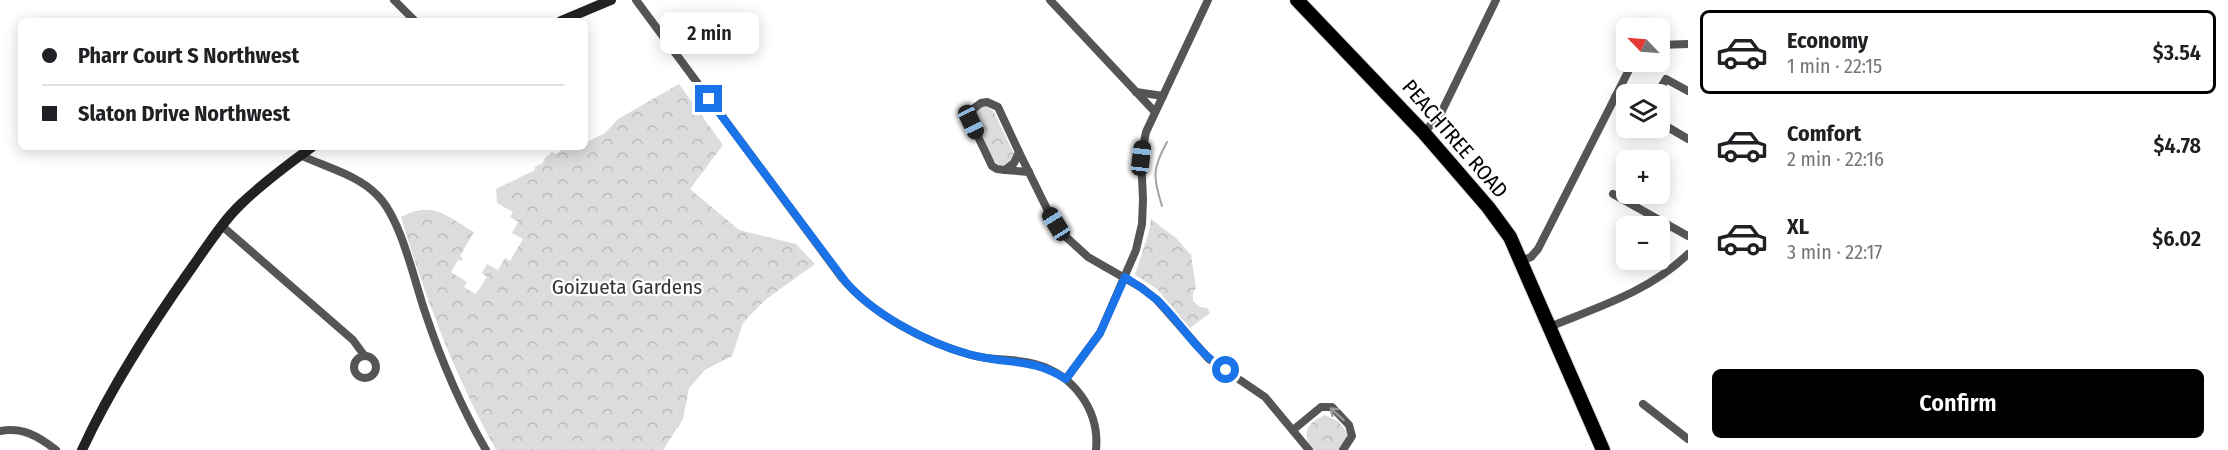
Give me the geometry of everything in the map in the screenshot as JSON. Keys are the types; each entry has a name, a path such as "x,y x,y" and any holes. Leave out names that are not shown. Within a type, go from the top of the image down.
{"highway":[{"name":"PEACHTREE ROAD","path":"1297,0 1424,133 1510,237 1603,450"}],"main road":[{"path":"568,18 611,0"},
{"path":"82,450 100,413 138,348 222,226 260,187 308,150"}],"street":[{"path":"394,0 412,18"},
{"path":"636,0 842,278 863,300 892,320 956,350 985,358 1035,364 1066,379 1079,392 1089,409 1095,427 1096,450"},
{"path":"1050,0 1155,112"},
{"path":"1066,379 1100,333 1136,250 1142,224 1143,145 1155,112 1208,0"},
{"path":"1424,133 1442,111 1496,0"},
{"path":"1670,45 1688,44"},
{"path":"1521,261 1531,257 1538,249 1628,72"},
{"path":"1664,84 1666,79 1688,91"},
{"path":"1136,92 1163,96"},
{"path":"1029,172 998,169 992,166 971,122 971,113 976,106 987,102 998,107 1049,213 1065,236 1088,257 1125,277 1157,300 1209,358 1265,397 1309,450"},
{"path":"1670,128 1688,139"},
{"path":"1005,170 1014,163 1019,152"},
{"path":"300,156 367,186 387,207 399,234 436,343 466,414 486,450"},
{"path":"1613,194 1688,236"},
{"path":"222,226 353,340 364,355"},
{"path":"1549,327 1635,292 1659,278 1688,254"},
{"path":"1643,404 1688,439"},
{"path":"1293,430 1321,407 1332,407 1349,425 1352,436 1343,450"},
{"path":"0,431 9,429 30,432 56,450"}],"green space":[{"name":"Goizueta Gardens","path":"679,84 723,145 690,189 739,230 796,244 815,264 765,300 743,323 732,356 705,370 689,388 683,419 663,450 496,450 467,394 442,336 401,217 412,212 431,210 447,216 474,232 460,256 463,258 461,261 458,260 451,272 467,282 464,287 476,294 487,277 482,273 487,264 498,270 505,258 510,261 523,239 512,233 518,222 510,217 513,212 497,203 496,189 535,170 535,167 543,163 552,152 556,154 561,150 588,150 588,142 605,133 618,119"},
{"path":"983,106 994,112 1014,154 1012,162 1001,166 988,150 977,117 977,111"},
{"path":"1151,219 1177,239 1191,255 1196,288 1193,301 1200,307 1207,308 1210,313 1190,328 1157,289 1135,275"},
{"path":"1325,415 1339,422 1348,434 1339,450 1314,450 1307,439 1310,425"}],"waterway":[{"path":"1162,206 1157,188 1156,166 1167,142"}],"route":[{"path":"709,99 845,281 876,311 892,320 956,350 985,358 1035,364 1066,379 1100,333 1125,277 1157,300 1197,348 1226,370"}]}
